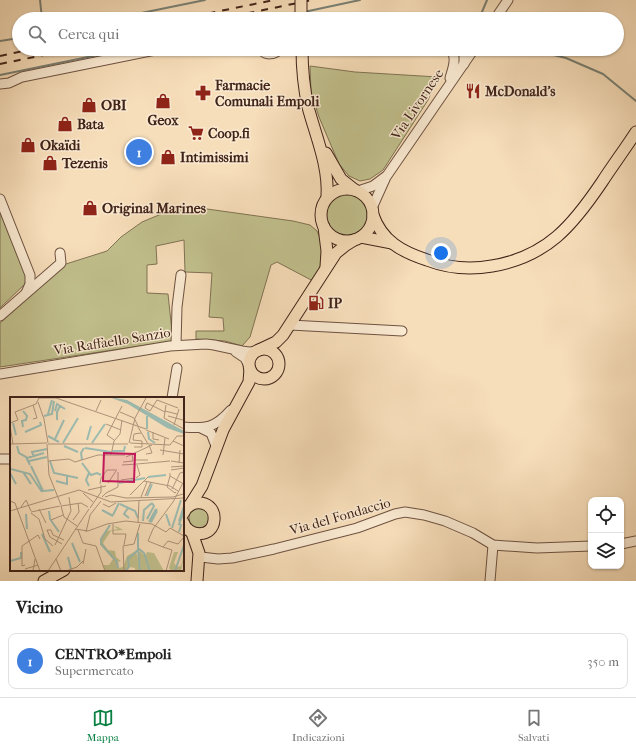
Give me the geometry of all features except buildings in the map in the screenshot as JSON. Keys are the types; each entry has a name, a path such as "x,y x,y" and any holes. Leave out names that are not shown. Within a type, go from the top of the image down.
{"main road":[{"path":"301,0 301,12"},
{"path":"302,56 303,80 308,107 326,172 327,197"},
{"path":"324,226 328,232 336,238 346,241 359,238 392,244 426,260 455,267 487,267 506,263 524,257 551,242 573,222 636,132"},
{"path":"318,139 341,179 364,195 369,201 379,230 392,244"},
{"name":"Via Livornese","path":"325,271 327,250 324,226 321,219 323,204 327,197 340,189 348,188 357,190"},
{"name":"Via Livornese","path":"185,510 199,493 208,473 216,446 223,430 244,393 250,378 251,357 259,350 276,342 283,334 341,249 369,230 373,212"},
{"name":"Via Livornese","path":"244,393 256,382 270,378 277,373 279,369 280,344 283,334"},
{"path":"259,350 264,349 274,352 279,360"},
{"path":"250,367 256,377 266,379"},
{"name":"Via Livornese","path":"200,560 203,543 207,532 214,524 212,509 206,492 208,473"},
{"name":"Via Livornese","path":"185,510 199,502 212,509"},
{"path":"184,524 187,530 192,533 200,534 207,532"},
{"path":"192,533 200,560 198,581"},
{"path":"49,576 62,571"}],"street":[{"path":"500,12 508,0"},
{"path":"0,89 4,84 22,77 126,56"},
{"path":"444,92 453,68 454,56"},
{"path":"464,56 464,64"},
{"name":"Via Livornese","path":"373,212 386,177 469,56"},
{"name":"Via Livornese","path":"357,190 373,186 386,177"},
{"path":"0,199 30,276 30,284 26,293"},
{"path":"0,316 61,263 60,253"},
{"path":"176,345 177,307 181,275"},
{"path":"290,325 402,331"},
{"name":"Via Raffaello Sanzio","path":"0,374 176,345 206,344 249,352 259,350"},
{"name":"Via Raffaello Sanzio","path":"229,348 245,358 250,367"},
{"path":"172,397 177,368"},
{"path":"184,427 201,428 216,424 236,406"},
{"path":"201,428 212,433 216,446"},
{"name":"Via del Fondaccio","path":"200,560 232,558 274,549 342,532 394,514 405,512 424,514 445,521 473,533 494,545"},
{"path":"624,543 636,541"},
{"path":"490,581 494,545 538,548 588,546"}],"shaded area":[{"path":"310,66 355,72 438,77 428,100 383,170 370,179 360,181 349,176 339,164 319,117 311,92"},
{"path":"347,193 359,197 365,203 369,215 365,227 359,233 347,237 335,233 329,227 325,215 329,203 335,197"},
{"path":"207,209 293,221 310,225 317,231 321,240 322,250 320,272 313,281 277,262 271,265 250,337 242,346 225,341 196,339 196,331 224,331 223,318 209,317 212,273 185,272 184,240 156,246 157,264 147,265 147,293 168,294 173,341 0,367 0,323 66,264 107,251 121,237 142,222 171,210"},
{"path":"0,211 26,277 25,284 0,308"},
{"path":"199,508 206,511 209,518 206,525 199,528 192,525 189,518 192,511"}],"waterway":[{"path":"40,0 41,12"},
{"path":"146,12 205,0"},
{"path":"304,12 360,0"},
{"path":"482,12 487,0"},
{"path":"0,41 12,39"},
{"path":"0,75 93,56"},
{"path":"558,56 603,74 636,101"}],"railway":[{"path":"215,12 274,0"},
{"path":"254,12 312,0"},
{"path":"0,56 12,53"},
{"path":"0,64 39,56"}],"place":[{"name":"McDonald's","path":"473,91"},
{"name":"Farmacie Comunali Empoli","path":"203,93"},
{"name":"Geox","path":"163,101"},
{"name":"OBI","path":"89,105"},
{"name":"Bata","path":"65,124"},
{"name":"Coop.fi","path":"196,133"},
{"name":"Okaïdi","path":"28,145"},
{"name":"CENTRO*Empoli","path":"139,152"},
{"name":"Intimissimi","path":"168,157"},
{"name":"Tezenis","path":"50,163"},
{"name":"Original Marines","path":"90,208"},
{"name":"IP","path":"316,303"}]}
